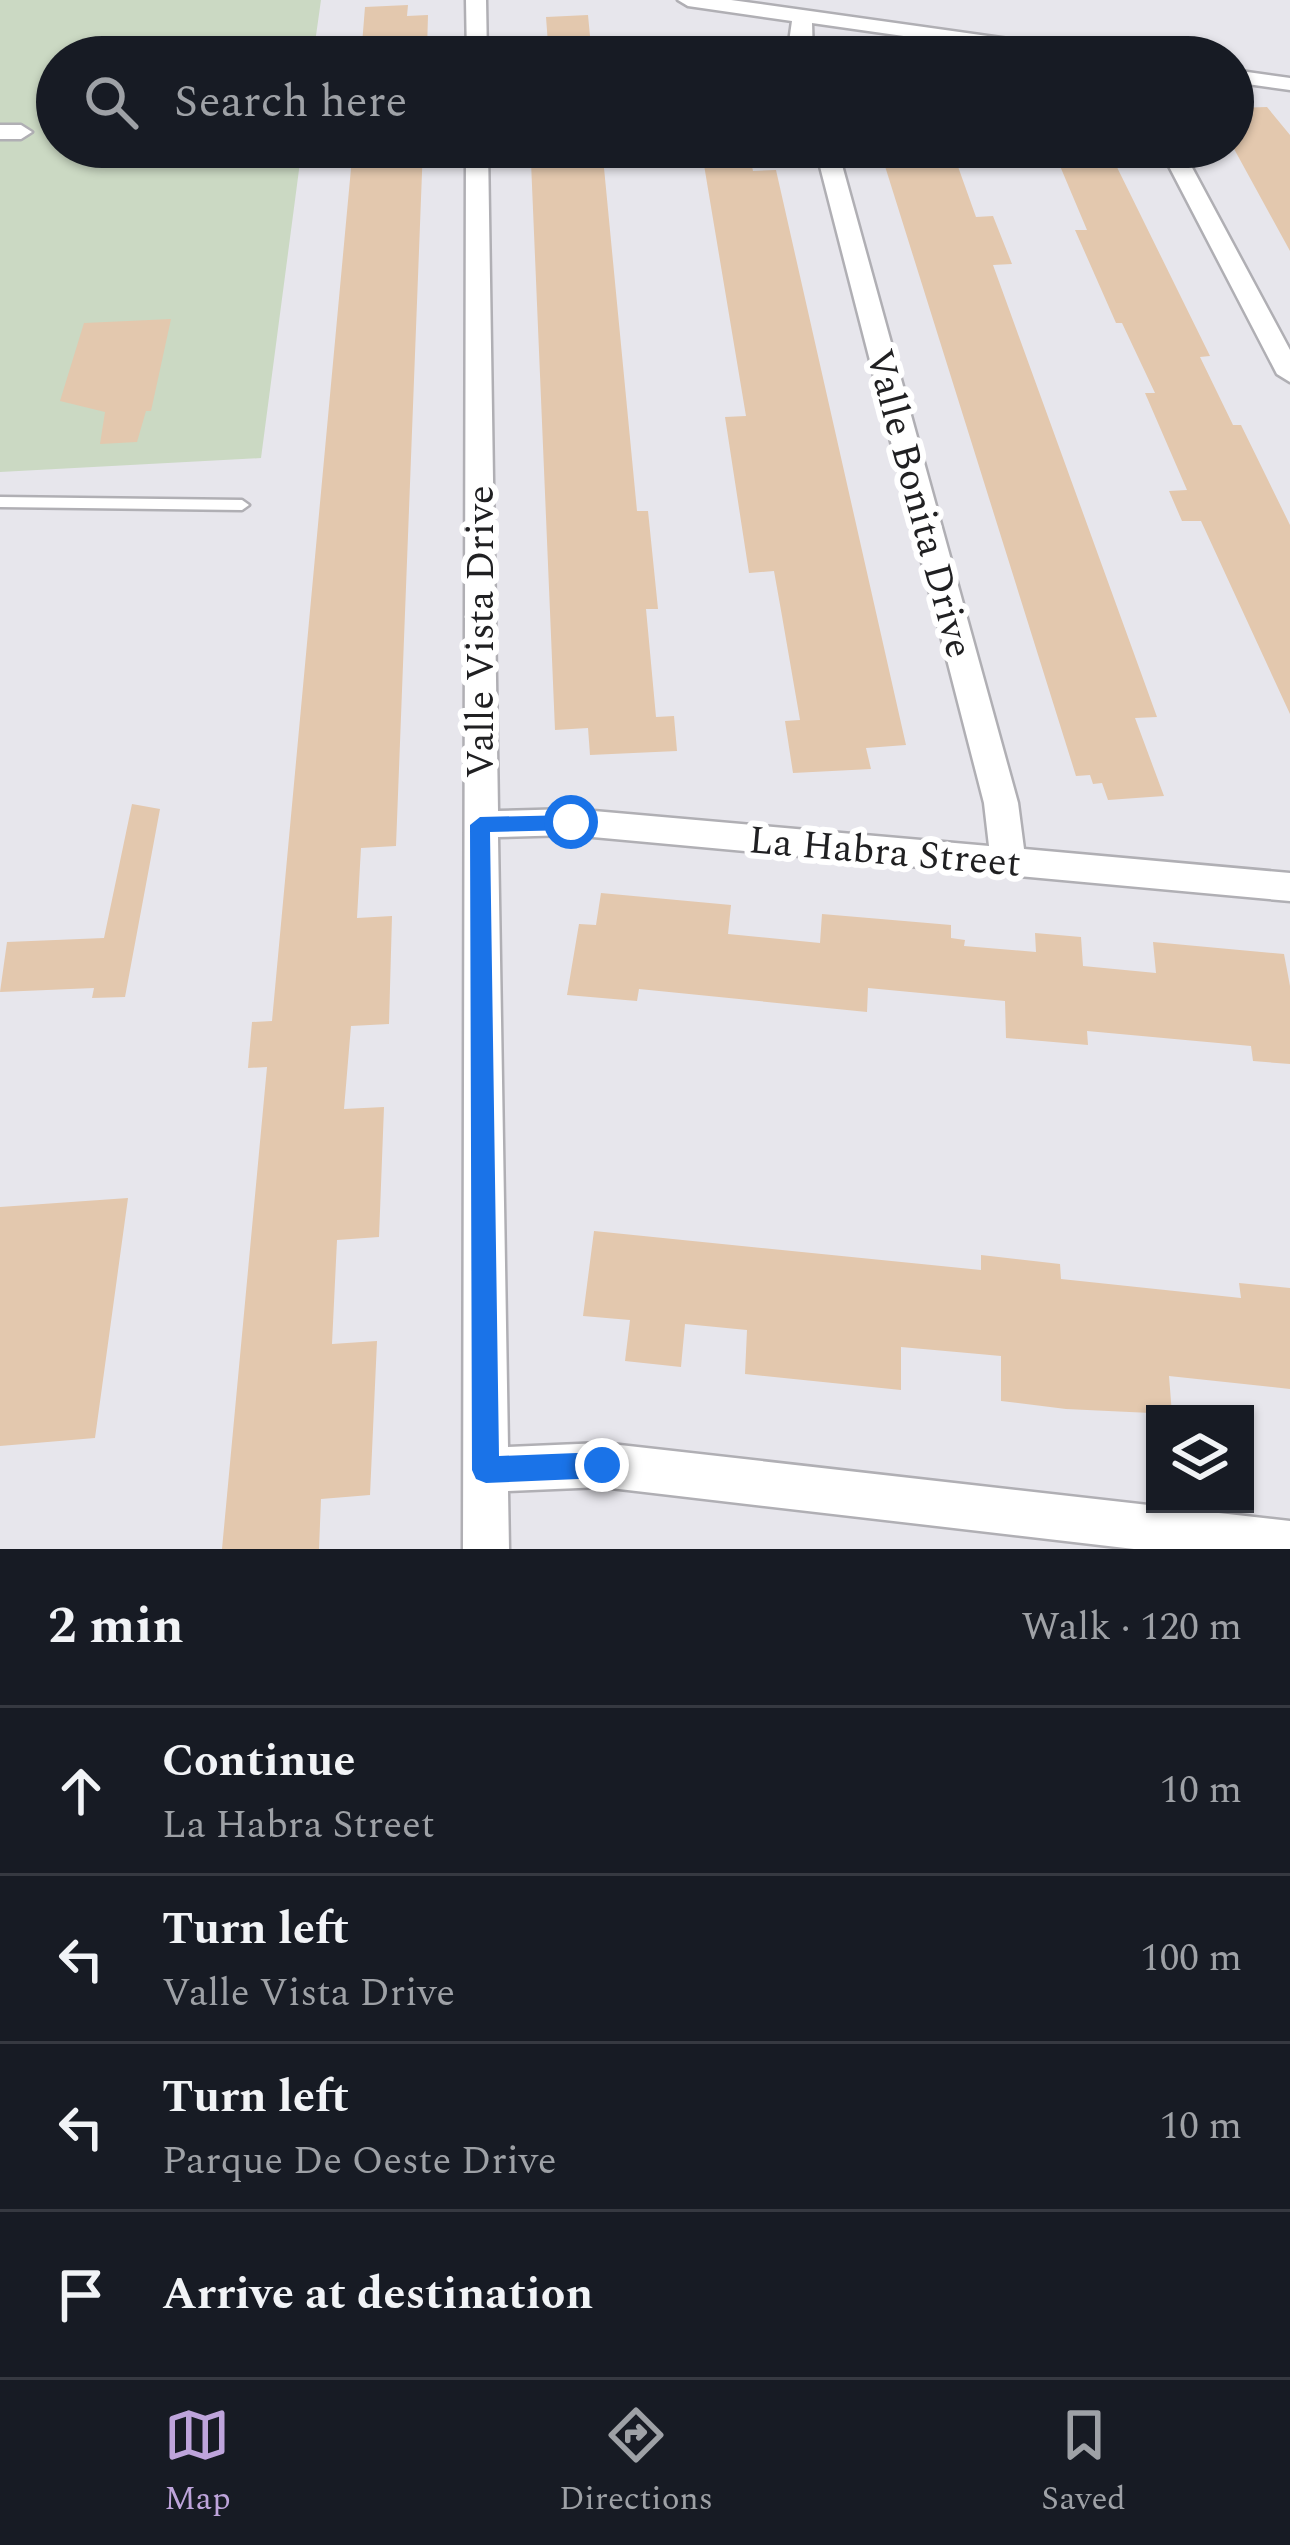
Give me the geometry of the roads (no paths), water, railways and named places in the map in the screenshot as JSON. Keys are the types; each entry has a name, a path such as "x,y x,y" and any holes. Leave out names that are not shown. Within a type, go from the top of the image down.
{"street":[{"path":"476,0 477,36"},
{"path":"688,0 945,36"},
{"path":"800,36 803,16"},
{"path":"1254,79 1290,84"},
{"name":"Valle Vista Drive","path":"477,168 486,1549"},
{"name":"Valle Bonita Drive","path":"832,168 1000,803 1008,860"},
{"path":"1181,168 1290,374"},
{"name":"La Habra Street","path":"480,825 571,822 1290,887"},
{"path":"486,1470 602,1465 1290,1544"}],"lane":[{"path":"0,502 242,505"}]}
